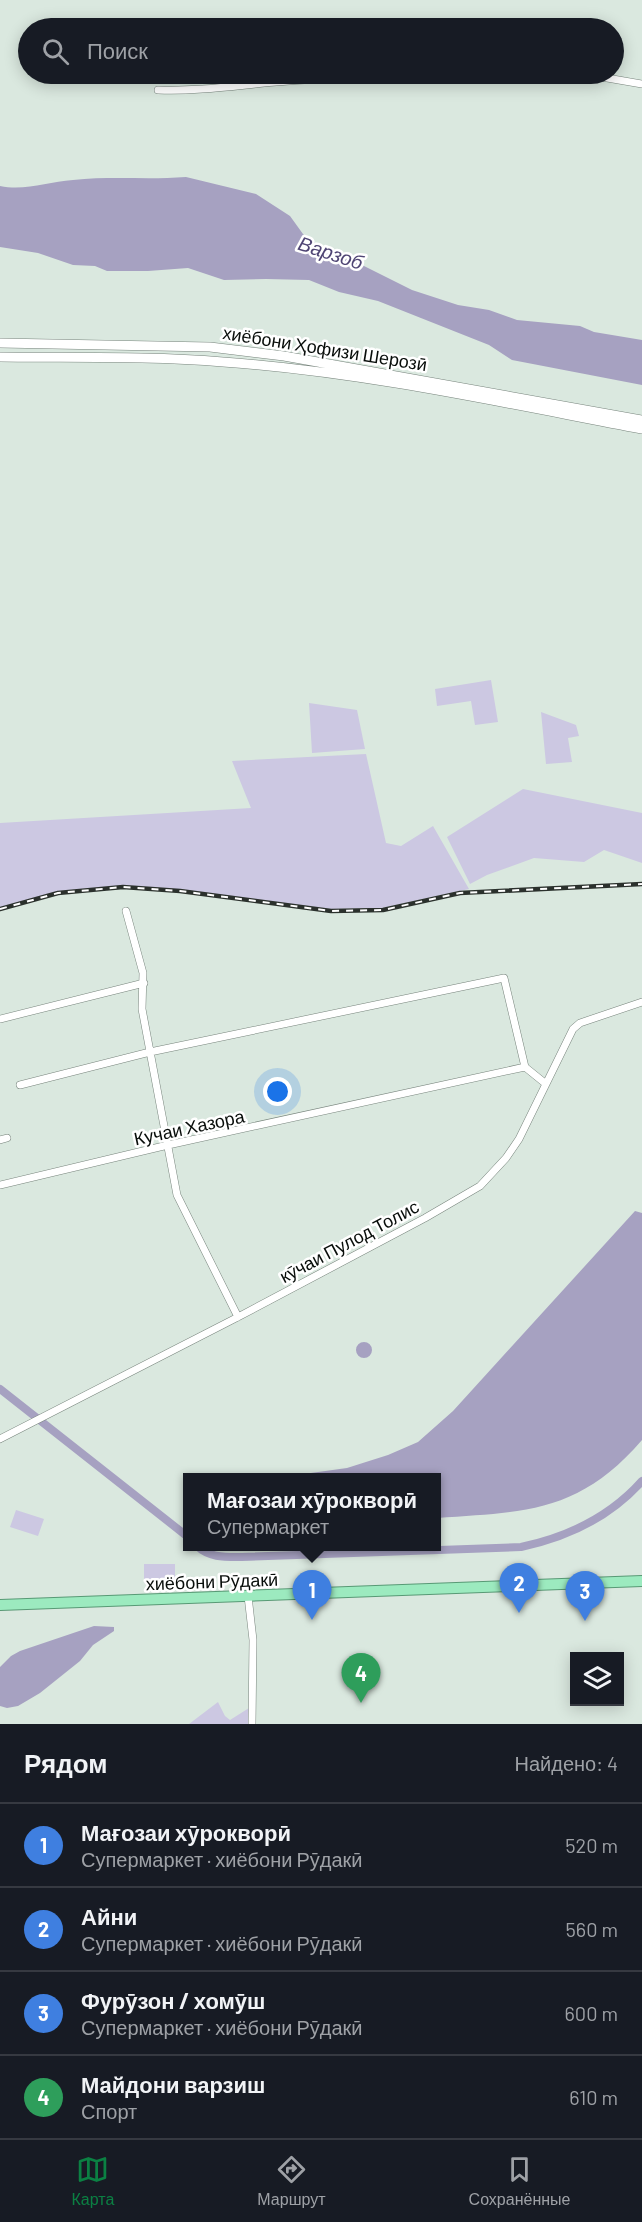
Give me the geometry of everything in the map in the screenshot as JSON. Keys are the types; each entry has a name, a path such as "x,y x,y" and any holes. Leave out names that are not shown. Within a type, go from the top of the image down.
{"highway":[{"name":"хиёбони Рӯдакӣ","path":"0,1605 642,1581"}],"main road":[{"name":"хиёбони Ҳофизи Шерозӣ","path":"0,343 210,347 284,356 642,420"},
{"name":"хиёбони Ҳофизи Шерозӣ","path":"0,357 159,358 290,369 439,391 642,429"}],"street":[{"path":"624,82 642,84"},
{"path":"158,90 239,84"},
{"path":"126,911 144,983 142,1009 177,1196 238,1317"},
{"path":"20,1086 150,1052 504,978 525,1067 546,1084"},
{"path":"0,1019 144,983"},
{"name":"кӯчаи Пулод Толис","path":"0,1439 238,1317 425,1218 480,1186 506,1158 519,1139 573,1029 580,1023 642,1002"},
{"name":"Кучаи Хазора","path":"0,1185 168,1145 525,1067"},
{"path":"248,1596 253,1640 252,1724"}],"shaded area":[{"path":"186,177 256,194 290,216 303,234 330,255 354,261 412,290 458,305 489,310 517,320 580,326 594,332 642,340 642,385 512,360 489,345 378,301 339,292 309,280 224,280 188,268 107,271 95,266 73,265 38,253 0,247 0,186 27,187 87,179"},
{"path":"491,680 498,722 475,725 471,701 437,706 435,689"},
{"path":"309,703 357,710 365,749 312,753"},
{"path":"541,712 576,725 579,736 568,738 572,762 546,764"},
{"path":"366,754 386,843 401,846 433,826 469,889 382,908 331,909 179,890 122,886 57,892 0,909 0,823 251,808 232,761"},
{"path":"523,789 642,813 642,863 604,850 584,862 534,858 487,875 470,884 447,837"},
{"path":"635,1211 642,1213 642,1440 619,1464 596,1482 573,1495 549,1504 497,1514 441,1518 441,1473 311,1473 347,1468 388,1455 418,1442 453,1411"},
{"path":"361,1342 367,1342 372,1350 370,1356 361,1358 356,1353 356,1347"},
{"path":"16,1510 44,1519 38,1536 10,1527"},
{"path":"144,1564 175,1564 175,1582 144,1583"},
{"path":"94,1626 114,1627 114,1631 93,1645 80,1661 40,1693 18,1706 7,1708 0,1706 0,1667 11,1656"},
{"path":"218,1702 225,1716 230,1720 249,1708 255,1724 189,1724"}],"waterway":[{"path":"0,1389 183,1533"},
{"path":"441,1550 521,1547 555,1538 602,1515 630,1494 642,1481"},
{"path":"204,1551 224,1557 407,1551"}],"railway":[{"path":"0,909 58,893 123,887 180,891 331,911 383,910 460,893 642,884"}],"place":[{"name":"Айни","path":"519,1613"},
{"name":"Мағозаи хӯрокворӣ","path":"312,1620"},
{"name":"Фурӯзон / хомӯш","path":"585,1621"},
{"name":"Майдони варзиш","path":"361,1703"}],"water label":[{"name":"Варзоб","path":"331,252"}]}
